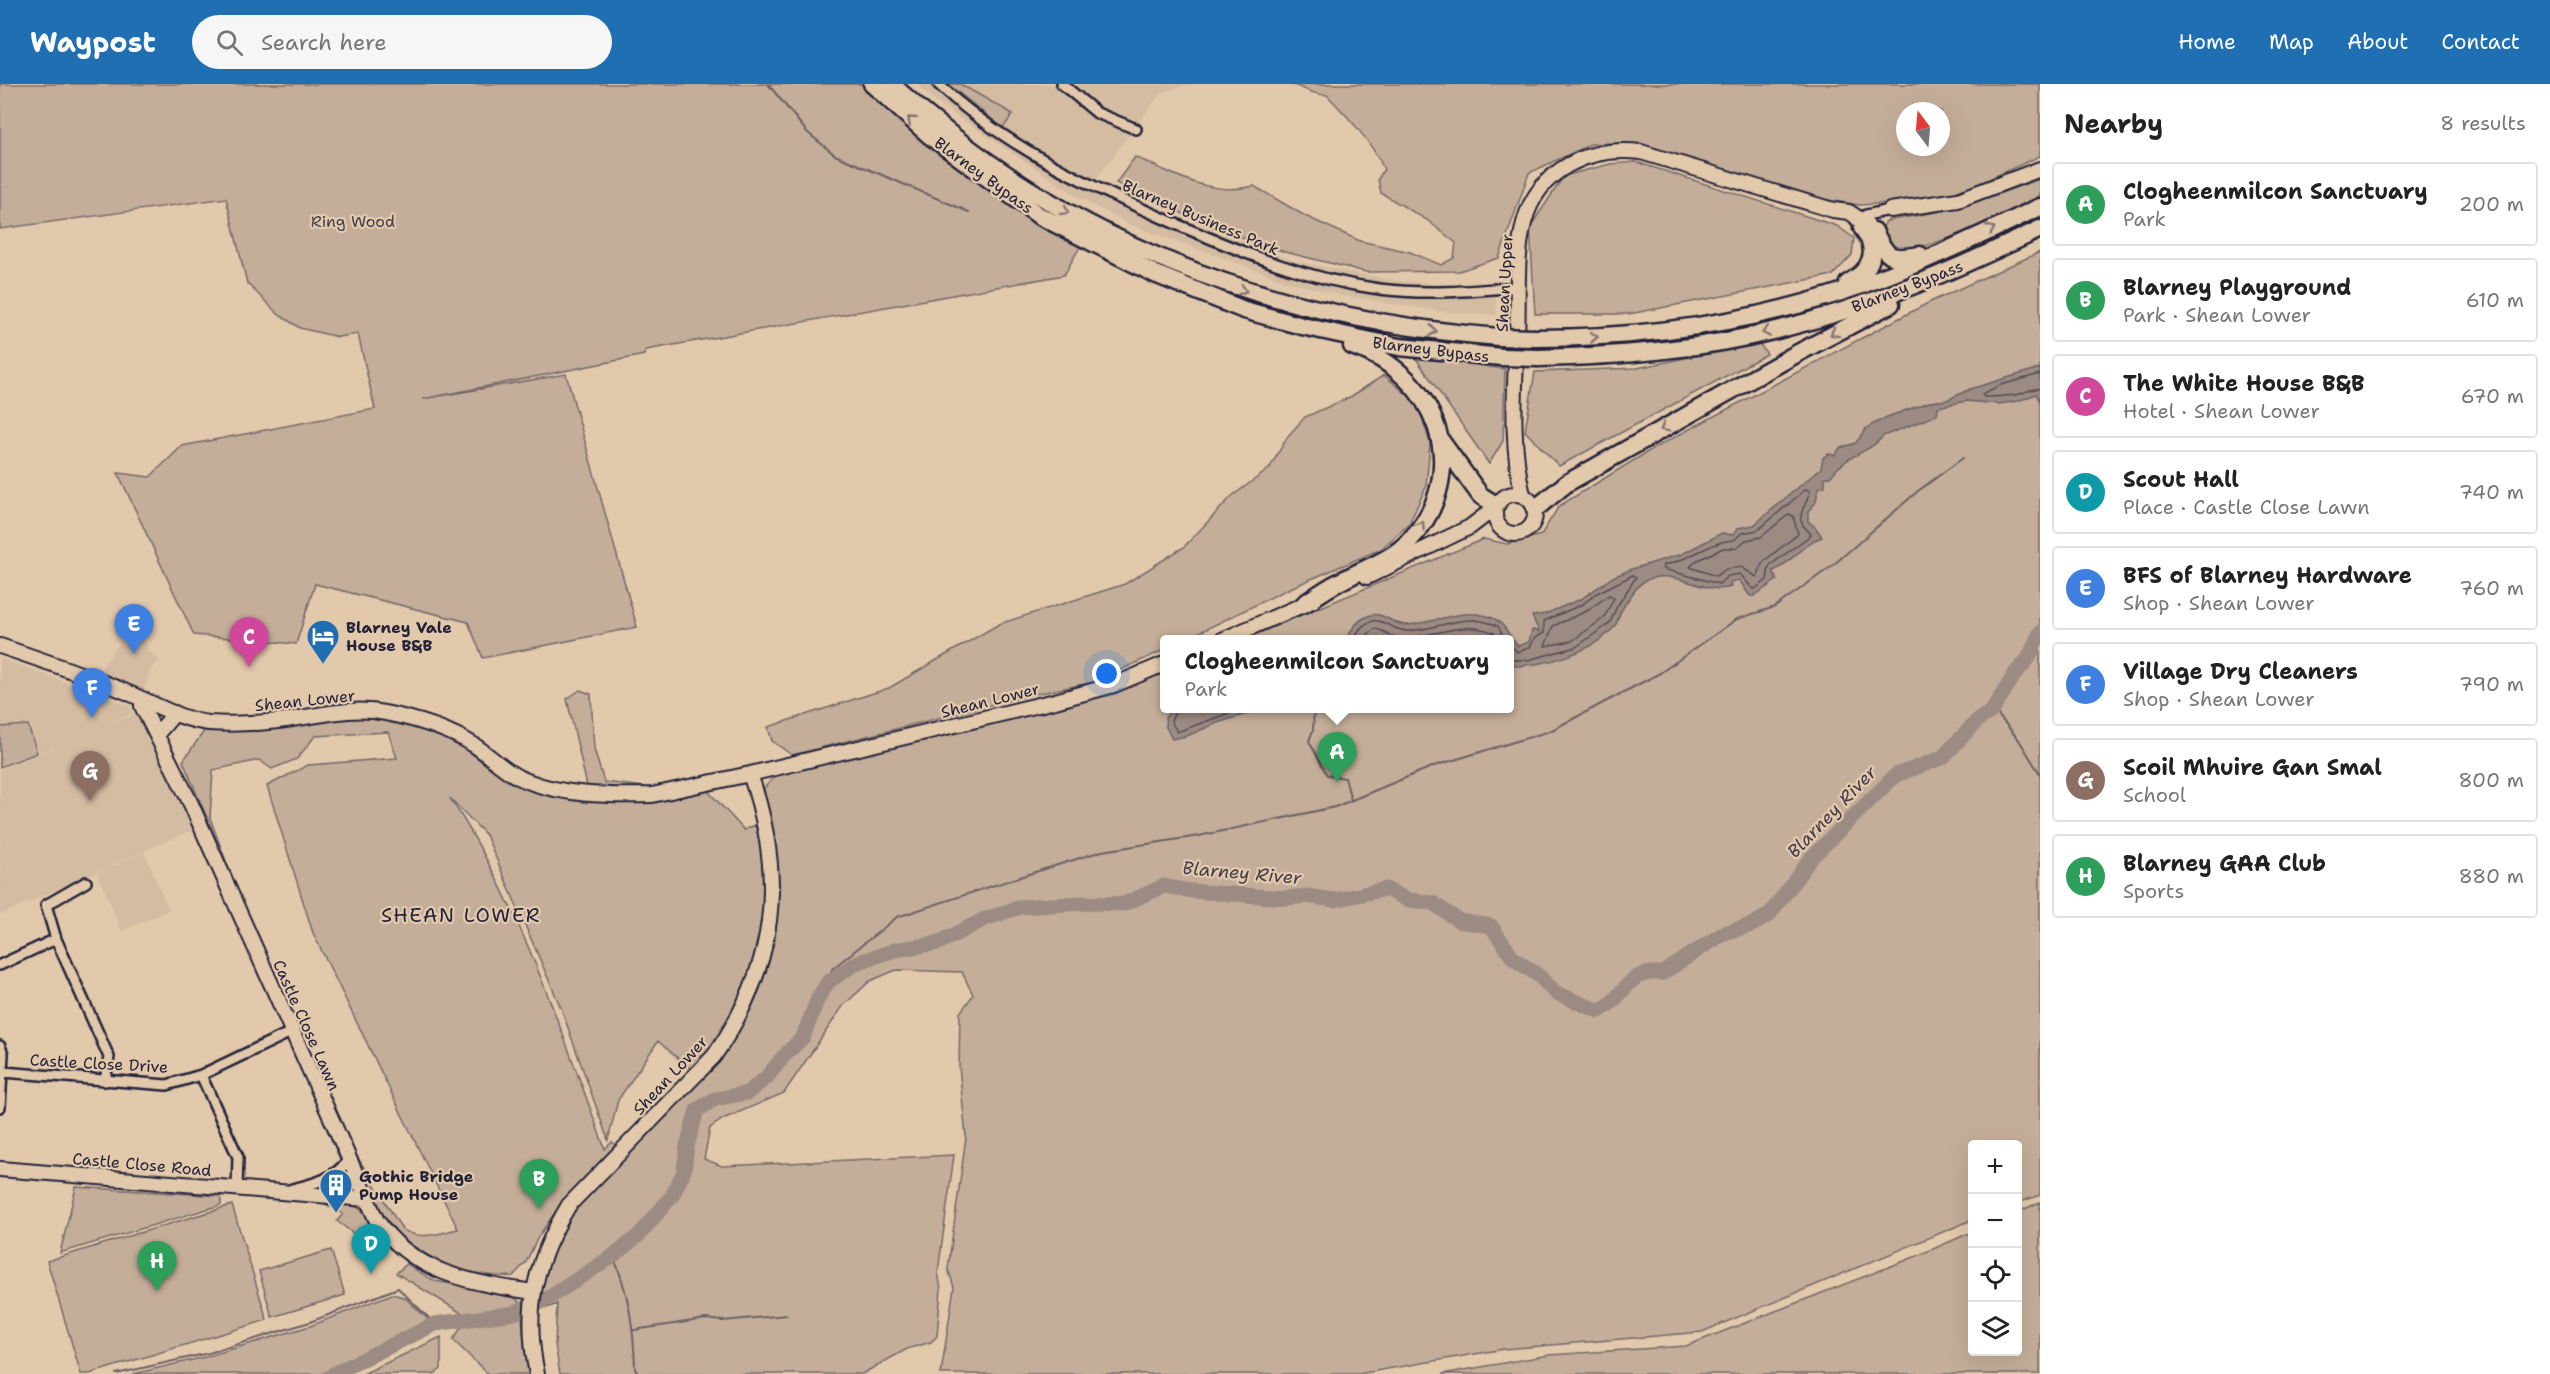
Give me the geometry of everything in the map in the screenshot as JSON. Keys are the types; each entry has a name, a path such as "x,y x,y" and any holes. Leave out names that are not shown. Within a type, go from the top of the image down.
{"highway":[{"name":"Blarney Bypass","path":"872,84 929,135 1038,215 1155,274 1244,310 1366,341 1431,351 1538,358 1664,351 1776,330 1894,294 1980,258 2040,229"},
{"name":"Blarney Bypass","path":"891,84 947,132 1047,201 1159,258 1235,288 1293,305 1412,329 1535,338 1596,337 1695,328 1807,302 1891,274 2040,207"},
{"path":"1861,223 1891,256 1902,259 1943,252"},
{"path":"1807,302 1858,278 1867,269 1873,254 1870,240 1861,223"},
{"path":"1534,509 1550,494 1604,462 1857,321 1980,258"},
{"path":"1244,310 1384,359 1398,369 1428,403 1440,440 1480,495 1497,504"},
{"path":"1304,604 1340,581 1393,554 1415,534 1432,507 1439,485 1440,440"}],"main road":[{"name":"Shean Upper","path":"1497,504 1509,482 1515,444 1520,245 1530,205 1547,181 1557,172 1577,159 1595,153 1614,150 1641,152 1833,210 1861,223"},
{"path":"1890,210 1958,200 2040,169"},
{"name":"Shean Upper","path":"1515,444 1523,495"},
{"path":"1424,552 1474,525 1497,504 1510,494 1523,495 1534,509 1534,521 1521,533 1510,534 1498,526 1495,517 1497,504"},
{"path":"1231,635 1424,552 1498,526"},
{"name":"Shean Lower","path":"0,646 66,668 175,713 206,723 234,724 285,720 330,712 369,710 432,725 465,740 516,776 530,782 585,792 652,795 750,774 1089,692 1160,665"},
{"name":"Castle Close Lawn","path":"145,700 142,705 195,813 348,1160 385,1233 418,1262 448,1275 513,1289 532,1297"},
{"path":"157,734 175,713"},
{"name":"Shean Lower","path":"537,1374 529,1322 532,1297 537,1275 555,1228 569,1205 714,1056 745,1005 757,976 768,934 772,888 769,848 750,774"},
{"name":"Castle Close Road","path":"0,1169 366,1199"},
{"path":"513,1289 532,1282 537,1275"}],"street":[{"name":"Blarney Business Park","path":"938,84 1003,136 1078,181 1258,260 1318,278 1380,289 1436,293 1519,287"},
{"path":"1062,84 1097,114 1136,129"},
{"path":"1861,223 1890,210"},
{"path":"86,882 46,905 56,939 109,1057 105,1081"},
{"path":"0,965 56,939"},
{"name":"Castle Close Drive","path":"3,1072 167,1085 201,1075 291,1032"},
{"path":"0,1046 3,1054 0,1107"},
{"path":"201,1075 238,1157 237,1188"},
{"name":"Castle Close Road","path":"280,1192 328,1178 342,1168 348,1160"}],"shaded area":[{"path":"917,84 1190,84 1161,93 1096,179 1195,224 1294,261 1397,281 1447,284 1496,281 1496,315 1444,312 1338,295 1286,281 1131,225 1081,199 933,100"},
{"path":"137,628 149,651 159,660 151,669 144,690 99,673 115,648"},
{"path":"0,658 128,705 133,712 103,728 135,713 154,744 192,830 0,915 0,769 61,745 37,753 28,725 0,727"},
{"path":"144,852 169,910 122,931 97,873"}],"green space":[{"name":"Ring Wood","path":"0,84 864,84 1081,245 1064,275 646,350 644,355 423,399 566,374 637,627 483,658 468,622 315,584 296,644 194,635 118,473 150,477 182,446 375,409 358,334 338,337 300,328 278,314 247,283 226,198 0,229"},
{"path":"948,84 960,84 1013,114 1003,128"},
{"path":"1290,84 2040,84 2040,156 1958,193 1905,202 1859,205 1816,198 1631,145 1591,144 1529,173 1499,258 1459,271 1366,272 1285,252 1212,227 1116,183 1135,157 1179,177 1208,186 1238,189 1254,186 1305,216 1360,241 1410,252 1441,265 1454,258 1456,243 1427,220 1381,193 1378,179 1384,169 1366,139 1327,95 1313,93"},
{"path":"1636,162 1837,226 1854,238 1852,255 1833,275 1629,314 1535,314 1530,227 1564,176 1610,164"},
{"path":"2040,179 2040,196 1967,230 1928,245 1893,251 1881,231 1886,221 1959,208"},
{"path":"2040,252 2040,1195 2022,1202 2022,1140 1968,1140 1968,1222 1702,1332 1504,1349 1358,1374 941,1374 954,1287 948,1269 966,1137 959,1066 960,1013 973,995 962,972 896,970 870,981 843,1006 784,1093 723,1119 710,1128 704,1159 722,1166 954,1155 938,1272 941,1289 937,1336 931,1342 907,1349 862,1374 560,1374 555,1344 557,1304 547,1308 539,1288 560,1228 594,1186 689,1092 718,1059 743,1024 762,983 774,937 777,903 776,858 764,788 774,777 788,770 1112,693 1160,675 1160,713 1514,713 1514,635 1254,635 1484,539 1507,544 1541,535 1559,506 1654,448 1928,303"},
{"path":"1759,343 1767,354 1559,466 1525,431 1535,372 1637,368"},
{"path":"1415,357 1505,369 1503,441 1489,464"},
{"path":"1384,375 1418,404 1430,443 1426,487 1409,524 1381,549 1288,589 1194,635 1160,635 1160,652 1094,682 1030,695 792,755 772,741 768,727 889,688 999,624 1125,584 1184,547 1232,496 1269,469 1288,436 1305,417 1352,396"},
{"path":"580,690 591,694 594,749 604,782 661,789 645,792 587,786 567,699"},
{"path":"372,716 432,731 540,792 664,798 708,791 744,830 755,825 763,856 765,889 763,922 756,955 745,987 730,1018 712,1046 692,1070 658,1041 618,1100 608,1140 561,1008 486,835 450,798 498,881 518,924 555,1014 605,1149 612,1142 616,1145 566,1197 538,1237 526,1262 513,1276 484,1275 465,1270 437,1261 419,1249 408,1246 380,1210 348,1142 402,1229 422,1236 458,1229 313,933 267,786 308,765 397,758 388,732 315,736 297,759 272,769 259,760 213,770 210,818 232,877 183,761 204,731"},
{"path":"28,725 37,753 0,767 0,727"},
{"path":"76,1187 221,1196 221,1205 60,1253"},
{"path":"322,1202 342,1203 357,1207 368,1216 378,1234 366,1243 337,1221 343,1214"},
{"path":"2040,1202 2040,1374 1442,1374 1549,1355 1686,1346 1917,1256 1968,1234 1968,1356 2022,1356 2022,1210"},
{"path":"232,1205 267,1320 89,1374 81,1374 47,1261"},
{"path":"331,1250 345,1295 272,1317 259,1271"},
{"path":"407,1264 436,1281 493,1289 504,1292 521,1304 525,1352 531,1374 488,1374 453,1340 468,1317 396,1273"},
{"path":"392,1294 404,1297 427,1318 427,1326 322,1374 133,1374 205,1357 310,1326"},
{"path":"441,1337 441,1369 434,1374 363,1374"}],"water":[{"path":"2040,368 2040,402 2036,394 2018,401 1999,404 1966,401 1938,407 1937,415 1883,436 1871,447 1843,463 1830,477 1825,477 1825,486 1818,488 1816,502 1808,512 1808,521 1822,537 1808,544 1773,571 1777,580 1754,596 1750,596 1739,580 1730,582 1731,587 1720,589 1676,578 1654,578 1637,587 1621,611 1615,625 1593,644 1566,657 1537,664 1514,666 1514,641 1518,646 1529,642 1532,630 1539,631 1532,616 1545,614 1581,599 1613,577 1632,569 1682,554 1722,533 1733,535 1738,528 1754,525 1821,468 1823,458 1828,454 1835,455 1840,448 1856,443 1866,428 1887,417 1929,402 1947,400 1970,389"},
{"path":"1477,614 1493,618 1510,635 1348,635 1357,623 1373,615 1383,616 1406,625 1456,615"},
{"path":"1169,713 1250,713 1217,723 1187,736 1172,739 1166,727 1165,718"}],"waterway":[{"path":"768,84 807,132 835,155 969,212"},
{"path":"828,982 832,969 897,917 1102,851 1199,836 1335,807 1434,766 1550,731 1660,673 1737,619 1775,607 1832,566 1918,491 1963,458"},
{"name":"Blarney River","path":"333,1374 435,1324 514,1313 544,1301 613,1256 639,1235 672,1196 684,1171 687,1146 697,1110 715,1099 747,1093 766,1078 803,1037 818,998 828,982 856,963 895,950 938,943 985,919 1020,907 1084,903 1124,904 1164,886 1191,891 1286,898 1306,896 1335,900 1386,889 1408,900 1433,903 1459,921 1491,926 1513,958 1539,976 1556,993 1599,1011 1641,975 1663,973 1724,933 1752,925 1769,915 1812,857 1896,775 1942,758 1978,720 1992,711 2015,674 2028,659 2040,633"},
{"path":"1993,709 2019,740 2040,774"},
{"path":"1314,713 1313,730 1309,741 1327,775 1345,778 1351,800"},
{"path":"613,1256 627,1297 632,1325 635,1369 638,1374"},
{"path":"116,1374 209,1353 310,1322 398,1288 435,1324"},
{"path":"634,1330 706,1319 722,1321 787,1315"}],"place":[{"name":"BFS of Blarney Hardware","path":"134,654"},
{"name":"Blarney Vale House B&B","path":"323,665"},
{"name":"The White House B&B","path":"249,667"},
{"name":"Village Dry Cleaners","path":"92,718"},
{"name":"Clogheenmilcon Sanctuary","path":"1337,782"},
{"name":"Scoil Mhuire Gan Smal","path":"90,801"},
{"name":"Blarney Playground","path":"539,1209"},
{"name":"Gothic Bridge Pump House","path":"336,1214"},
{"name":"Scout Hall","path":"371,1274"},
{"name":"Blarney GAA Club","path":"157,1291"}],"district":[{"name":"SHEAN LOWER","path":"461,915"}]}
